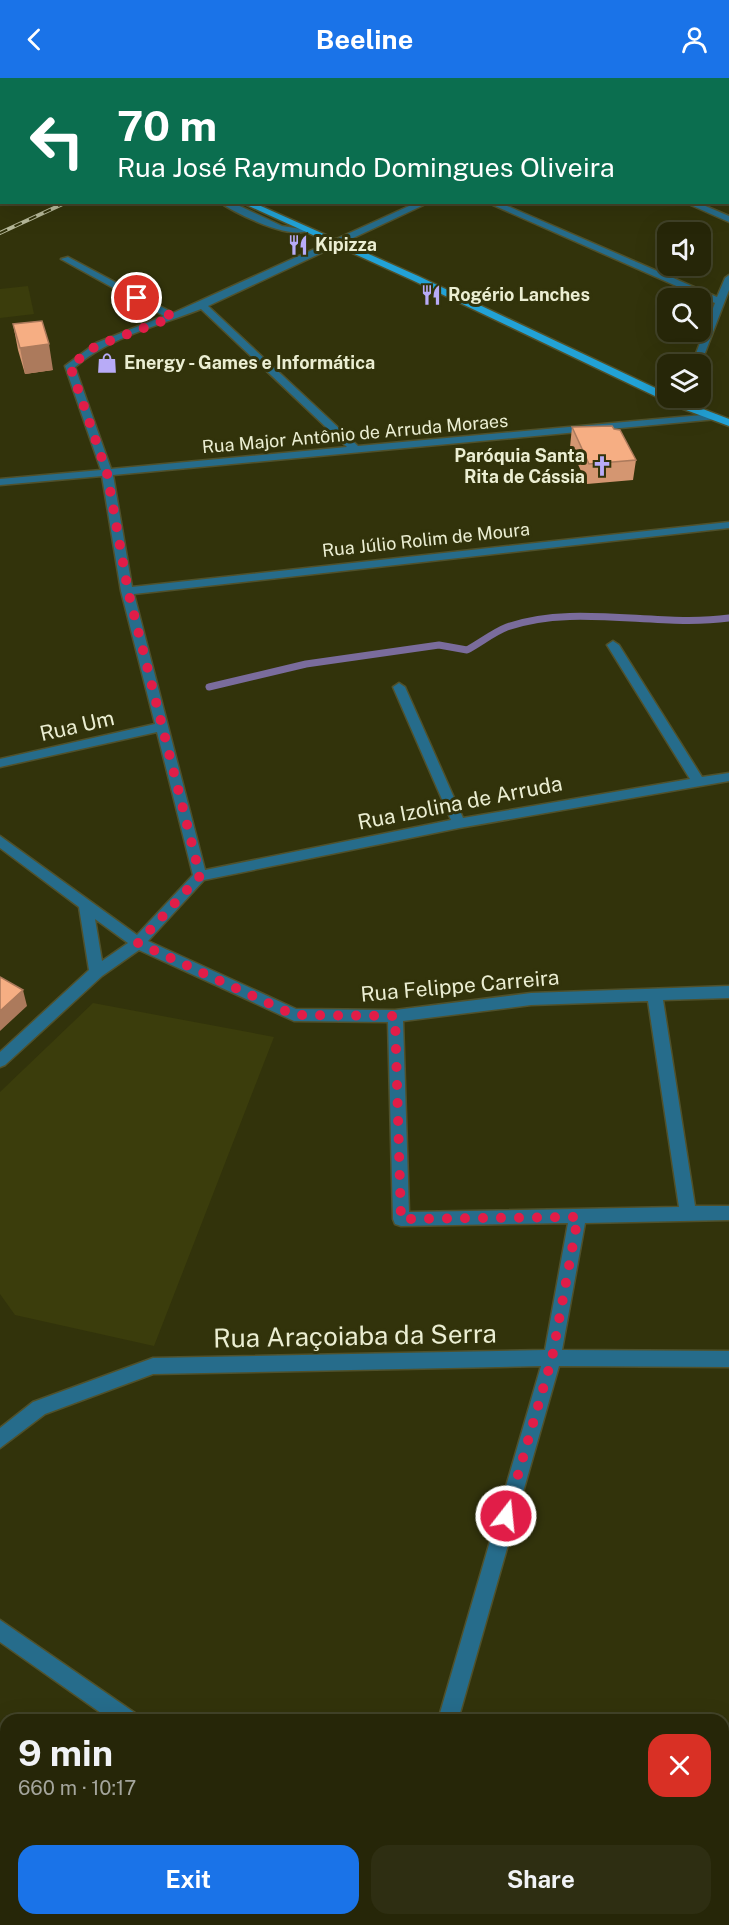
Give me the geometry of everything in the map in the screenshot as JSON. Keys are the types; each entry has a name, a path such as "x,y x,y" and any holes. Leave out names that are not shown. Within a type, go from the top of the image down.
{"main road":[{"path":"248,204 657,389"},
{"path":"696,408 729,423"}],"street":[{"path":"227,204 280,228 304,230"},
{"path":"0,1061 96,972 138,943 200,876 128,591 107,473 70,366 96,346 173,317 421,204"},
{"path":"495,204 720,302"},
{"path":"693,204 729,219"},
{"path":"65,259 173,317"},
{"path":"701,354 729,278"},
{"path":"202,304 356,450"},
{"name":"Rua Major Antônio de Arruda Moraes","path":"0,482 712,417"},
{"name":"Rua Júlio Rolim de Moura","path":"128,591 729,525"},
{"path":"613,645 698,783"},
{"path":"399,687 459,823"},
{"name":"Rua Um","path":"0,763 162,727"},
{"name":"Rua Izolina de Arruda","path":"200,876 459,823 729,777"},
{"name":"Rua Felippe Carreira","path":"0,841 138,943 294,1015 395,1016 531,999 729,992"},
{"path":"86,906 96,972"},
{"path":"655,995 688,1213"},
{"path":"395,1016 401,1219 729,1213"},
{"path":"450,1714 552,1358 578,1217"},
{"name":"Rua Araçoiaba da Serra","path":"0,1439 39,1408 153,1366 552,1358 729,1359"},
{"path":"0,1630 119,1714"}],"shaded area":[{"path":"28,286 34,314 0,318 0,289"},
{"path":"93,1003 274,1037 154,1346 15,1315 0,1294 0,1092"}],"building":[{"path":"42,321 49,344 20,348 13,324"},
{"path":"612,426 620,430 636,460 589,464 572,427"},
{"path":"0,977 23,990 0,1011"}],"waterway":[{"path":"209,687 306,664 439,645 467,650 502,629 533,620 588,616 674,620 729,618"}],"railway":[{"path":"0,233 63,204"}],"place":[{"name":"Kipizza","path":"298,245"},
{"name":"Rogério Lanches","path":"431,295"},
{"name":"Energy - Games e Informática","path":"107,363"},
{"name":"Paróquia Santa Rita de Cássia","path":"602,466"}],"route":[{"path":"137,298 173,317 96,346 70,366 107,473 128,591 200,876 138,943 294,1015 395,1016 401,1219 578,1217 552,1358 506,1516"}]}
